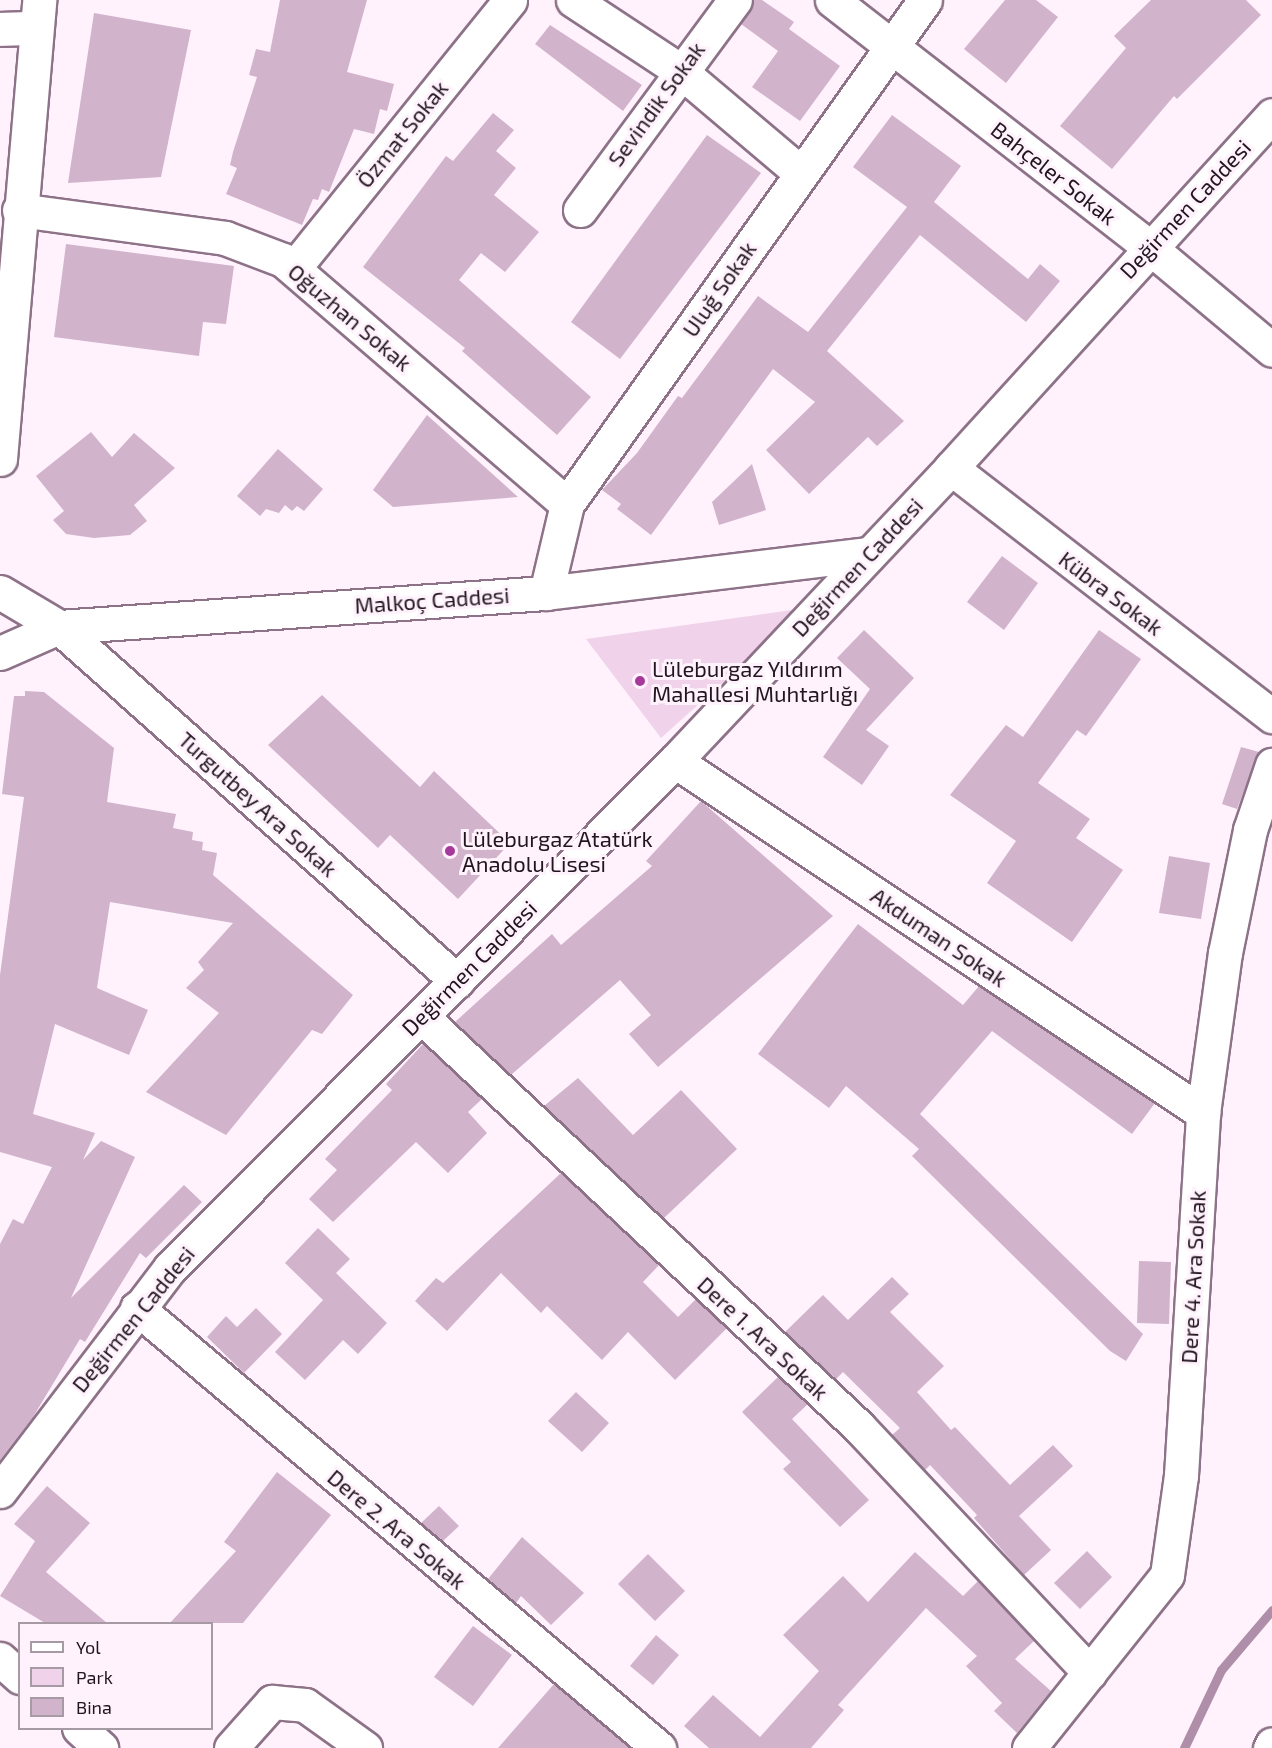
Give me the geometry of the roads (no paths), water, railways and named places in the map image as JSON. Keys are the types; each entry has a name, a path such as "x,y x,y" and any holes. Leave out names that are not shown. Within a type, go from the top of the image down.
{"street":[{"name":"Özmat Sokak","path":"294,268 510,0"},
{"path":"573,0 680,70 801,173"},
{"name":"Sevindik Sokak","path":"580,210 680,70 735,0"},
{"name":"Bahçeler Sokak","path":"832,0 1149,247 1272,350"},
{"name":"Uluğ Sokak","path":"546,593 567,504 926,0"},
{"path":"0,29 37,14 0,459"},
{"name":"Değirmen Caddesi","path":"0,1491 137,1308 243,1190 422,1017 675,761 951,468 1149,247 1272,115"},
{"name":"Oğuzhan Sokak","path":"19,210 225,238 257,247 294,268 567,504"},
{"name":"Kübra Sokak","path":"951,468 1272,716"},
{"name":"Malkoç Caddesi","path":"0,653 59,627 546,593 869,554"},
{"name":"Turgutbey Ara Sokak","path":"0,592 59,627 457,981"},
{"name":"Akduman Sokak","path":"675,761 1203,1113"},
{"name":"Dere 4. Ara Sokak","path":"1029,1748 1167,1575 1181,1475 1203,1113 1225,954 1250,830 1272,765"},
{"name":"Dere 1. Ara Sokak","path":"422,1017 859,1427 1090,1673"},
{"name":"Dere 2. Ara Sokak","path":"137,1308 659,1748"},
{"path":"0,1659 18,1675"},
{"path":"231,1748 272,1702 306,1706 365,1748"},
{"path":"81,1730 101,1748"},
{"path":"1270,1748 1272,1744"}],"waterway":[{"path":"1184,1748 1221,1670 1272,1610"}],"place":[{"name":"Lüleburgaz Yıldırım Mahallesi Muhtarlığı","path":"640,681"},
{"name":"Lüleburgaz Atatürk Anadolu Lisesi","path":"450,851"}]}
